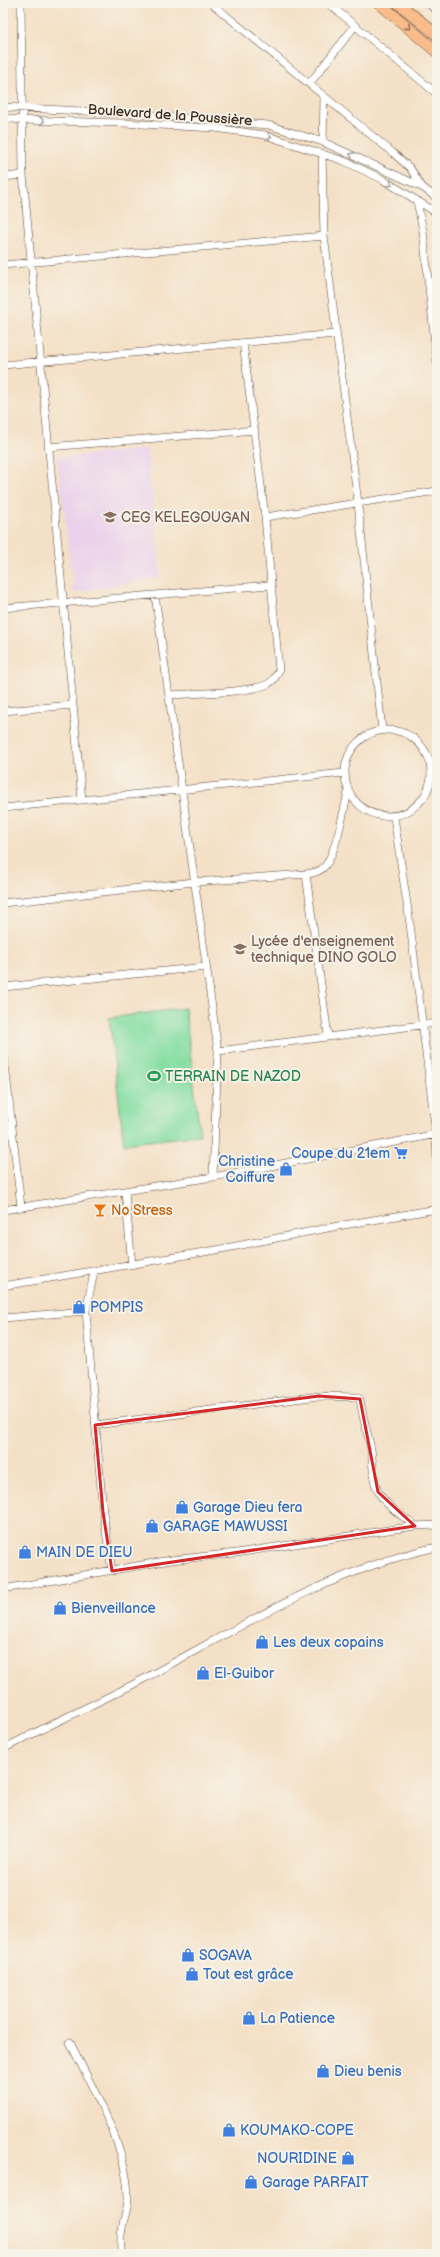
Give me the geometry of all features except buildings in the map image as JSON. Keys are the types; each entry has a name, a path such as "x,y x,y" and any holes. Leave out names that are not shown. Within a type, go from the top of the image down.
{"main road":[{"path":"379,3 437,52"},
{"path":"398,3 437,35"}],"street":[{"path":"21,3 23,175 62,602 82,800"},
{"path":"211,3 410,168 422,187"},
{"path":"328,3 437,94"},
{"path":"428,3 437,11"},
{"path":"309,84 355,26"},
{"path":"323,142 324,97"},
{"name":"Boulevard de la Poussière","path":"3,108 22,110 123,113 268,125 323,142 422,187 437,198"},
{"name":"Boulevard de la Poussière","path":"3,118 216,128 265,135 322,153 382,179 417,201 425,204 437,213"},
{"path":"322,153 324,236 358,503 382,730"},
{"path":"3,177 23,175"},
{"path":"417,201 423,231 437,360"},
{"path":"3,265 324,236"},
{"path":"3,365 336,334"},
{"path":"170,695 254,688 268,684 276,678 279,670 270,585 265,517 243,342"},
{"path":"48,447 254,430"},
{"path":"265,517 437,491"},
{"path":"3,608 270,585"},
{"path":"155,594 218,1050 213,1177"},
{"path":"3,711 73,705"},
{"path":"382,730 395,730 407,734 418,741 434,764 428,791 420,804 408,812 394,817 380,816 367,812 356,803 348,792 344,773 346,761 355,745 370,734 382,730"},
{"path":"3,808 344,773"},
{"path":"3,903 194,882 317,872 325,866 333,847 348,792"},
{"path":"394,817 410,924 436,1134 437,1164"},
{"path":"306,874 328,1036"},
{"path":"3,987 206,967"},
{"path":"218,1050 437,1023"},
{"path":"3,1047 22,1207"},
{"path":"3,1210 213,1177 436,1134"},
{"path":"125,1192 132,1265"},
{"path":"3,1286 94,1272 437,1209"},
{"path":"94,1272 86,1311 103,1512 112,1571"},
{"path":"3,1318 86,1311"},
{"path":"95,1426 319,1396 356,1397 360,1399 366,1424 372,1453 375,1484 378,1492 392,1509 415,1526"},
{"path":"3,1589 171,1560 236,1553 415,1526 437,1525"},
{"path":"3,1748 133,1684 320,1585 363,1569 437,1547"},
{"path":"70,2042 103,2111 120,2151 127,2177 128,2201 121,2231 121,2254"}],"highlighted area":[{"path":"319,1396 360,1399 378,1492 415,1526 112,1571 103,1512 95,1425"}],"shaded area":[{"name":"CEG KELEGOUGAN","path":"147,449 161,577 74,593 57,458"}],"green space":[{"name":"TERRAIN DE NAZOD","path":"185,1008 200,1135 124,1144 109,1018"}],"place":[{"name":"CEG KELEGOUGAN","path":"110,517"},
{"name":"Lycée d'enseignement technique DINO GOLO","path":"240,949"},
{"name":"TERRAIN DE NAZOD","path":"154,1076"},
{"name":"Coupe du 21em","path":"401,1153"},
{"name":"Christine Coiffure","path":"286,1169"},
{"name":"No Stress","path":"100,1210"},
{"name":"POMPIS","path":"79,1307"},
{"name":"Garage Dieu fera","path":"182,1507"},
{"name":"GARAGE MAWUSSI","path":"152,1526"},
{"name":"MAIN DE DIEU","path":"25,1552"},
{"name":"Bienveillance","path":"60,1608"},
{"name":"Les deux copains","path":"262,1642"},
{"name":"El-Guibor","path":"203,1673"},
{"name":"SOGAVA","path":"188,1955"},
{"name":"Tout est grâce","path":"192,1974"},
{"name":"La Patience","path":"249,2018"},
{"name":"Dieu benis","path":"323,2071"},
{"name":"KOUMAKO-COPE","path":"229,2130"},
{"name":"NOURIDINE","path":"348,2158"},
{"name":"Garage PARFAIT","path":"251,2182"}]}
